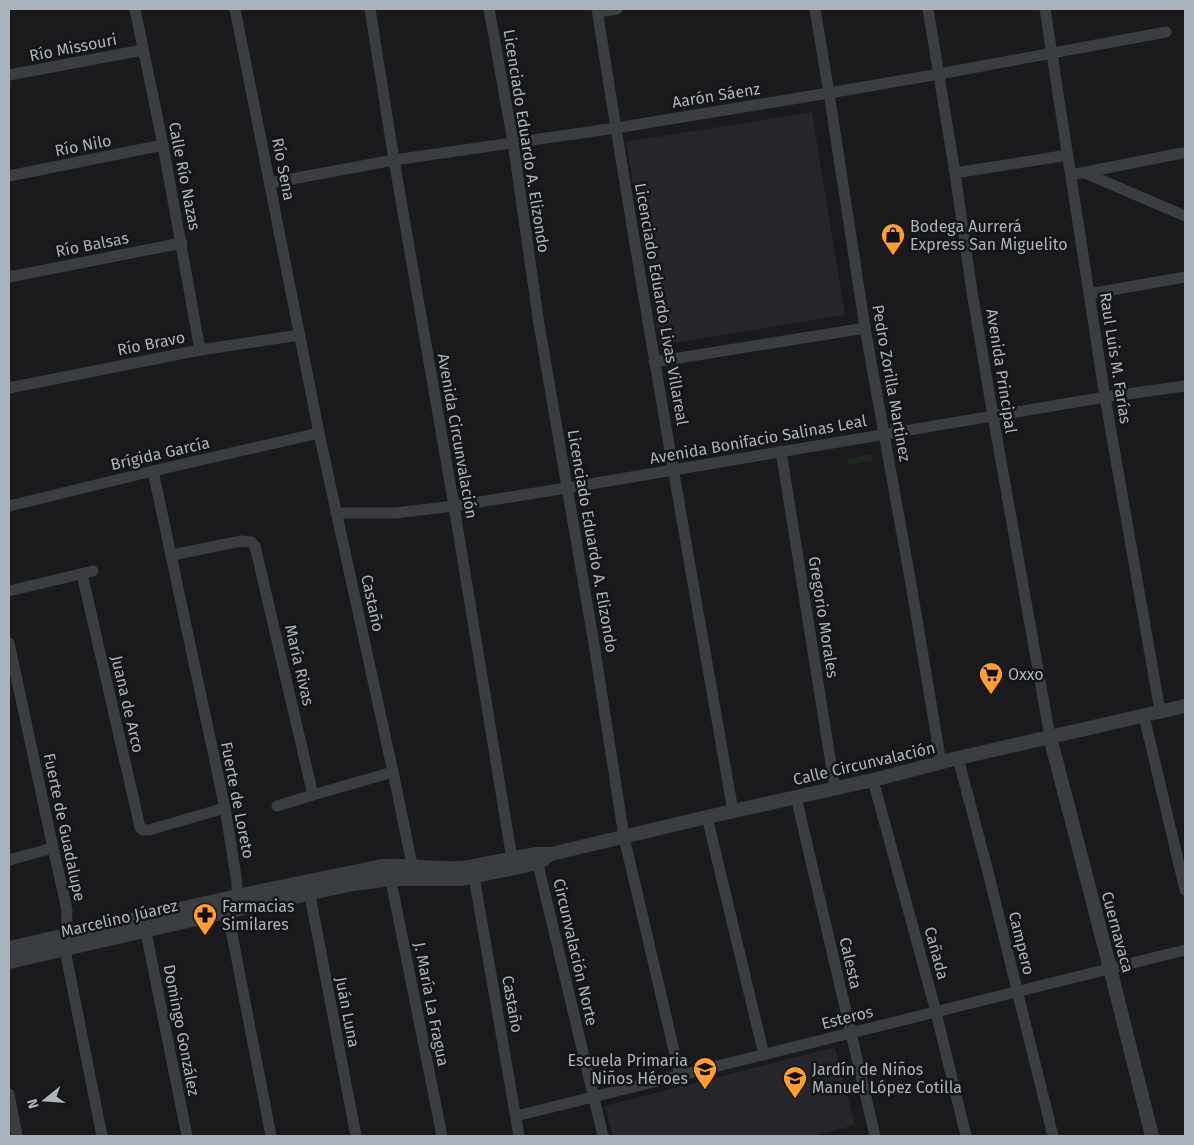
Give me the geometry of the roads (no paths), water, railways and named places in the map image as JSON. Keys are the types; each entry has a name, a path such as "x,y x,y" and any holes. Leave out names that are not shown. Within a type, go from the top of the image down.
{"street":[{"name":"Calle Río Nazas","path":"135,9 182,243 200,350"},
{"name":"Río Sena","path":"235,9 300,335"},
{"name":"Avenida Circunvalación","path":"370,9 513,863"},
{"name":"Licenciado Eduardo A. Elizondo","path":"489,9 513,142 538,314 594,644 624,837 680,1076"},
{"path":"598,10 617,9"},
{"name":"Pedro Zorilla Martinez","path":"814,9 829,93 865,328 940,763"},
{"name":"Avenida Principal","path":"928,9 992,416 1050,737"},
{"name":"Raul Luis M. Farías","path":"1045,9 1105,397 1160,712"},
{"name":"Licenciado Eduardo Livas Villareal","path":"598,10 654,362 733,811"},
{"name":"Aarón Sáenz","path":"270,183 394,160 616,128 829,93 1166,32"},
{"name":"Río Missouri","path":"9,76 143,50"},
{"name":"Río Nilo","path":"9,176 163,145"},
{"path":"1071,175 1182,153"},
{"path":"955,173 1068,155"},
{"path":"1085,173 1185,216"},
{"name":"Río Balsas","path":"9,277 182,243"},
{"path":"1090,294 1185,277"},
{"path":"654,362 865,328"},
{"name":"Río Bravo","path":"9,388 200,350 300,335"},
{"name":"Castaño","path":"300,335 319,433 414,872"},
{"name":"Avenida Bonifacio Salinas Leal","path":"336,513 395,513 454,506 1105,397 1185,386"},
{"name":"Brígida García","path":"9,506 319,433"},
{"name":"Gregorio Morales","path":"781,451 835,788"},
{"name":"Fuerte de Loreto","path":"153,471 225,808 237,896 231,910 231,932 271,1136"},
{"name":"María Rivas","path":"172,555 241,541 251,542 255,546 313,795"},
{"name":"Juana de Arco","path":"9,591 87,573 140,827 143,830 149,830 225,808"},
{"name":"Fuerte de Guadalupe","path":"9,643 67,910 66,942 102,1136"},
{"name":"Calle Circunvalación","path":"414,872 513,863 536,859 707,817 873,780 958,758 1185,706"},
{"path":"1144,716 1185,890"},
{"name":"Cuernavaca","path":"1050,737 1152,1136"},
{"name":"Campero","path":"958,758 1054,1136"},
{"path":"277,806 393,772"},
{"name":"Cañada","path":"873,780 936,1012 966,1136"},
{"name":"Calesta","path":"796,797 875,1136"},
{"path":"707,817 764,1055"},
{"path":"9,860 53,848"},
{"name":"Circunvalación Norte","path":"536,859 604,1136"},
{"name":"Calle Circunvalación","path":"414,872 451,880 474,877 513,863"},
{"name":"Marcelino Júarez","path":"9,962 66,942 144,924 237,896 365,882 389,872 414,872"},
{"name":"J. María La Fragua","path":"389,872 442,1136"},
{"name":"Castaño","path":"474,877 519,1136"},
{"name":"Marcelino Júarez","path":"144,924 231,910 308,888"},
{"name":"Juán Luna","path":"308,888 356,1136"},
{"name":"Domingo González","path":"144,924 186,1136"},
{"name":"Marcelino Júarez","path":"9,948 66,942"},
{"name":"Esteros","path":"516,1116 1185,950"},
{"path":"9,1094 17,1136"}],"place":[{"name":"Bodega Aurrerá Express San Miguelito","path":"893,256"},
{"name":"Oxxo","path":"991,695"},
{"name":"Farmacias Similares","path":"205,936"},
{"name":"Escuela Primaria Niños Héroes","path":"705,1090"},
{"name":"Jardín de Niños Manuel López Cotilla","path":"795,1099"}]}
